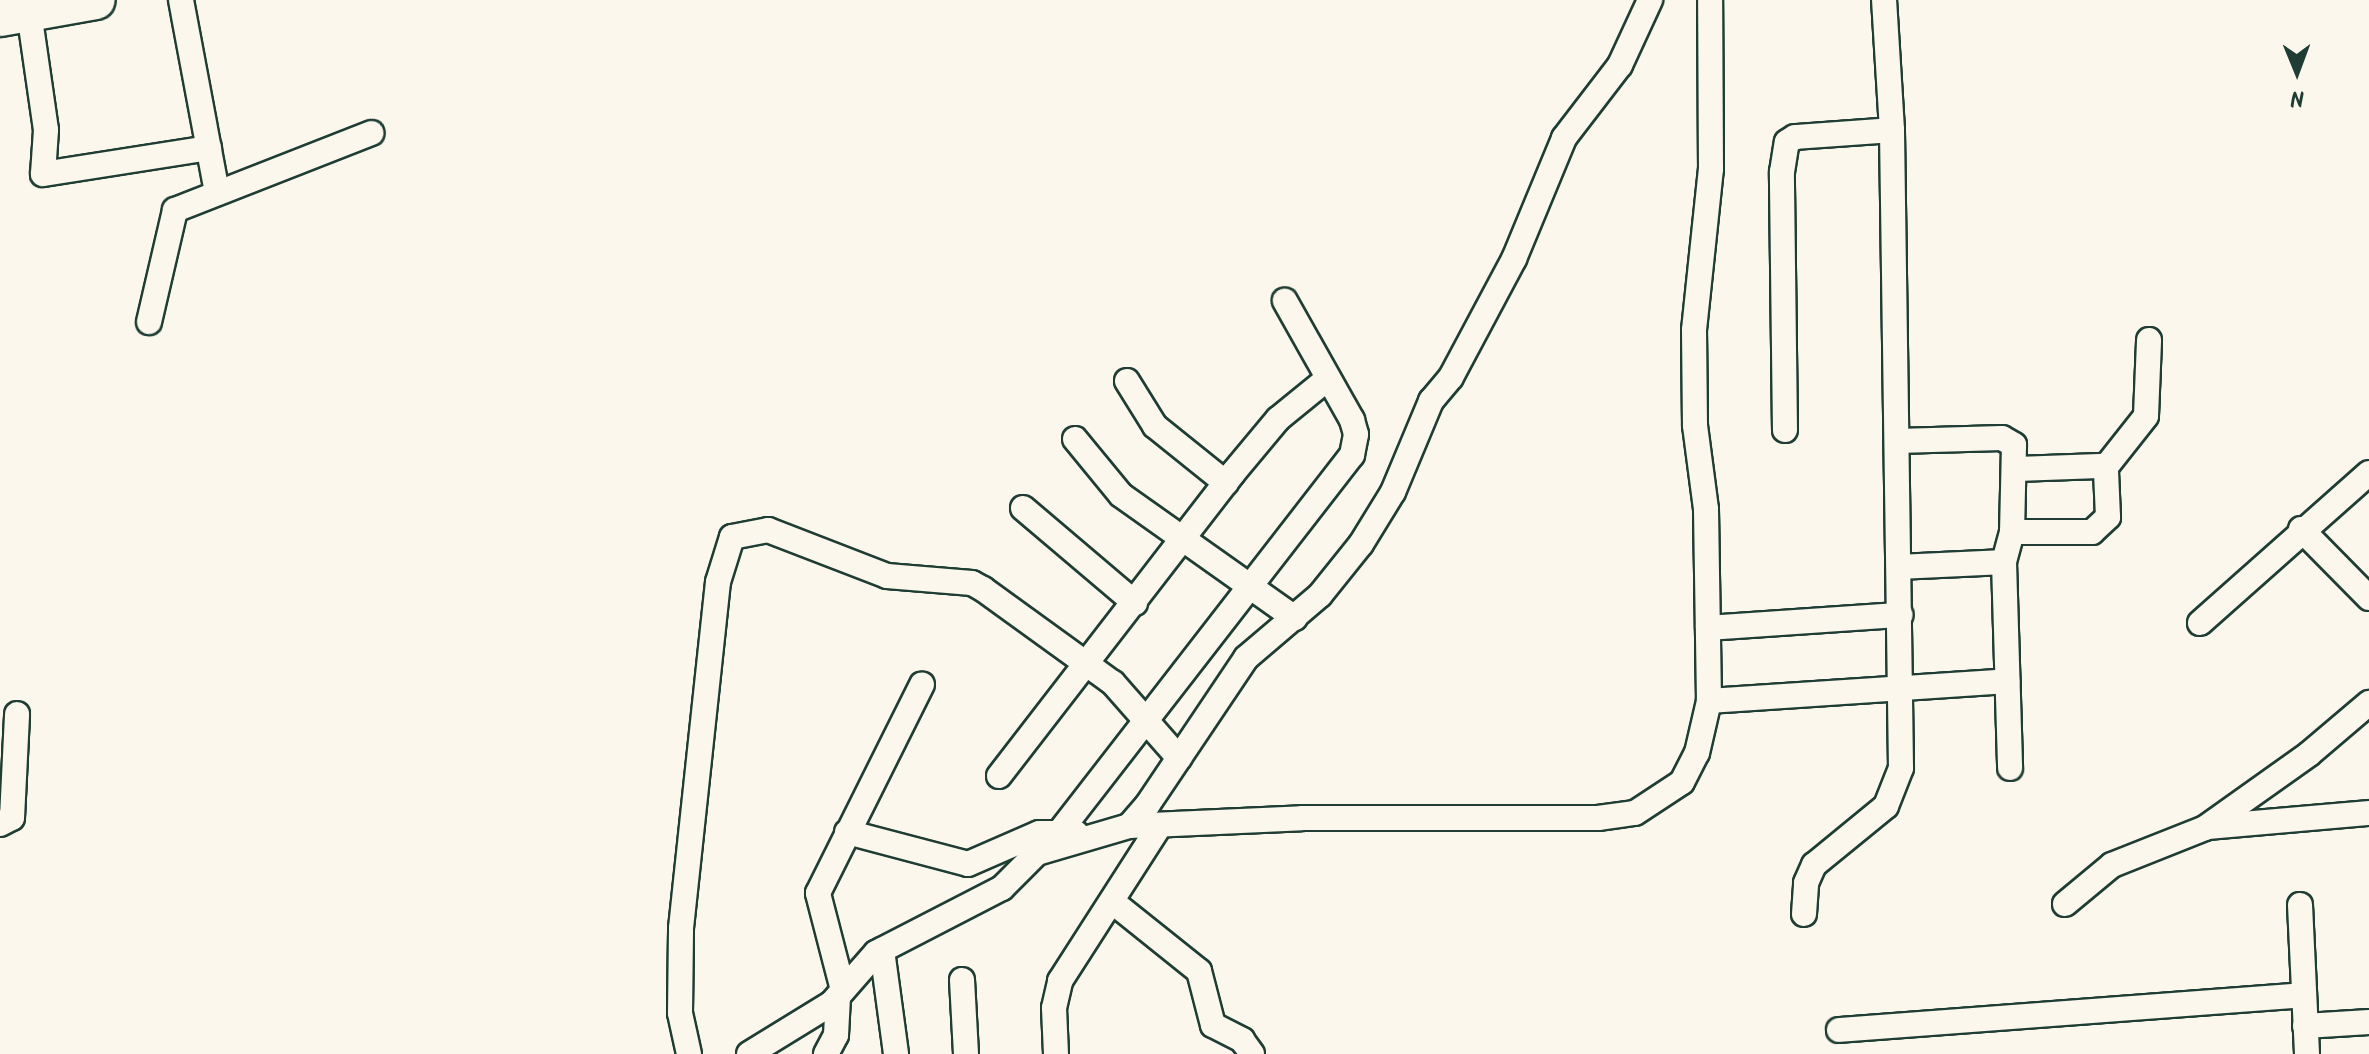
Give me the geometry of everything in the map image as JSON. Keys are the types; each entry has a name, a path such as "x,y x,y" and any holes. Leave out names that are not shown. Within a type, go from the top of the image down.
{"main road":[{"path":"14,15 96,0"}],"street":[{"path":"181,0 217,193"},
{"path":"1129,826 1246,658 1295,618 1361,544 1393,492 1431,401 1456,367 1514,259 1564,138 1620,65 1650,0"},
{"path":"749,1054 805,1024 882,950 1002,888 1037,853 1129,826 1302,818 1598,818 1635,813 1682,782 1697,753 1709,701 1694,330 1711,169 1710,0"},
{"path":"1804,914 1806,883 1814,865 1825,851 1859,832 1894,791 1901,768 1892,130 1884,0"},
{"path":"14,15 46,130 43,174 209,148"},
{"path":"1785,430 1782,172 1787,142 1795,137 1892,130"},
{"path":"149,322 168,220 186,204 371,133"},
{"path":"1061,830 1146,725 1352,455 1356,434 1352,420 1285,301"},
{"path":"2012,532 2099,529 2108,517 2105,468 2146,416 2149,340"},
{"path":"999,776 1089,665 1278,419 1327,379"},
{"path":"1127,381 1155,426 1226,483"},
{"path":"1897,441 2002,438 2014,445 2012,532 2004,562 2010,768"},
{"path":"1075,439 1103,480 1295,618"},
{"path":"2015,469 2105,468"},
{"path":"2200,623 2301,529 2369,473"},
{"path":"1023,508 1135,603"},
{"path":"2301,529 2369,598"},
{"path":"689,1054 680,1013 681,928 718,582 732,537 768,530 887,576 972,583 1113,683 1146,725 1179,758"},
{"path":"1899,567 2004,562"},
{"path":"1708,628 1901,615"},
{"path":"1709,701 2007,681"},
{"path":"826,1054 836,1035 840,993 817,902 847,832 922,684"},
{"path":"2065,904 2112,865 2205,828 2369,703"},
{"path":"0,824 12,818 17,714"},
{"path":"2205,828 2369,813"},
{"path":"1056,1054 1054,1008 1060,981 1114,903 1160,825"},
{"path":"847,832 968,864 1039,833 1061,830 1094,837"},
{"path":"1114,903 1199,971 1213,1025 1242,1040 1252,1054"},
{"path":"2300,905 2307,1054"},
{"path":"882,950 896,1054"},
{"path":"962,980 966,1054"},
{"path":"1839,1030 2304,995"},
{"path":"2305,1026 2369,1022"}]}
